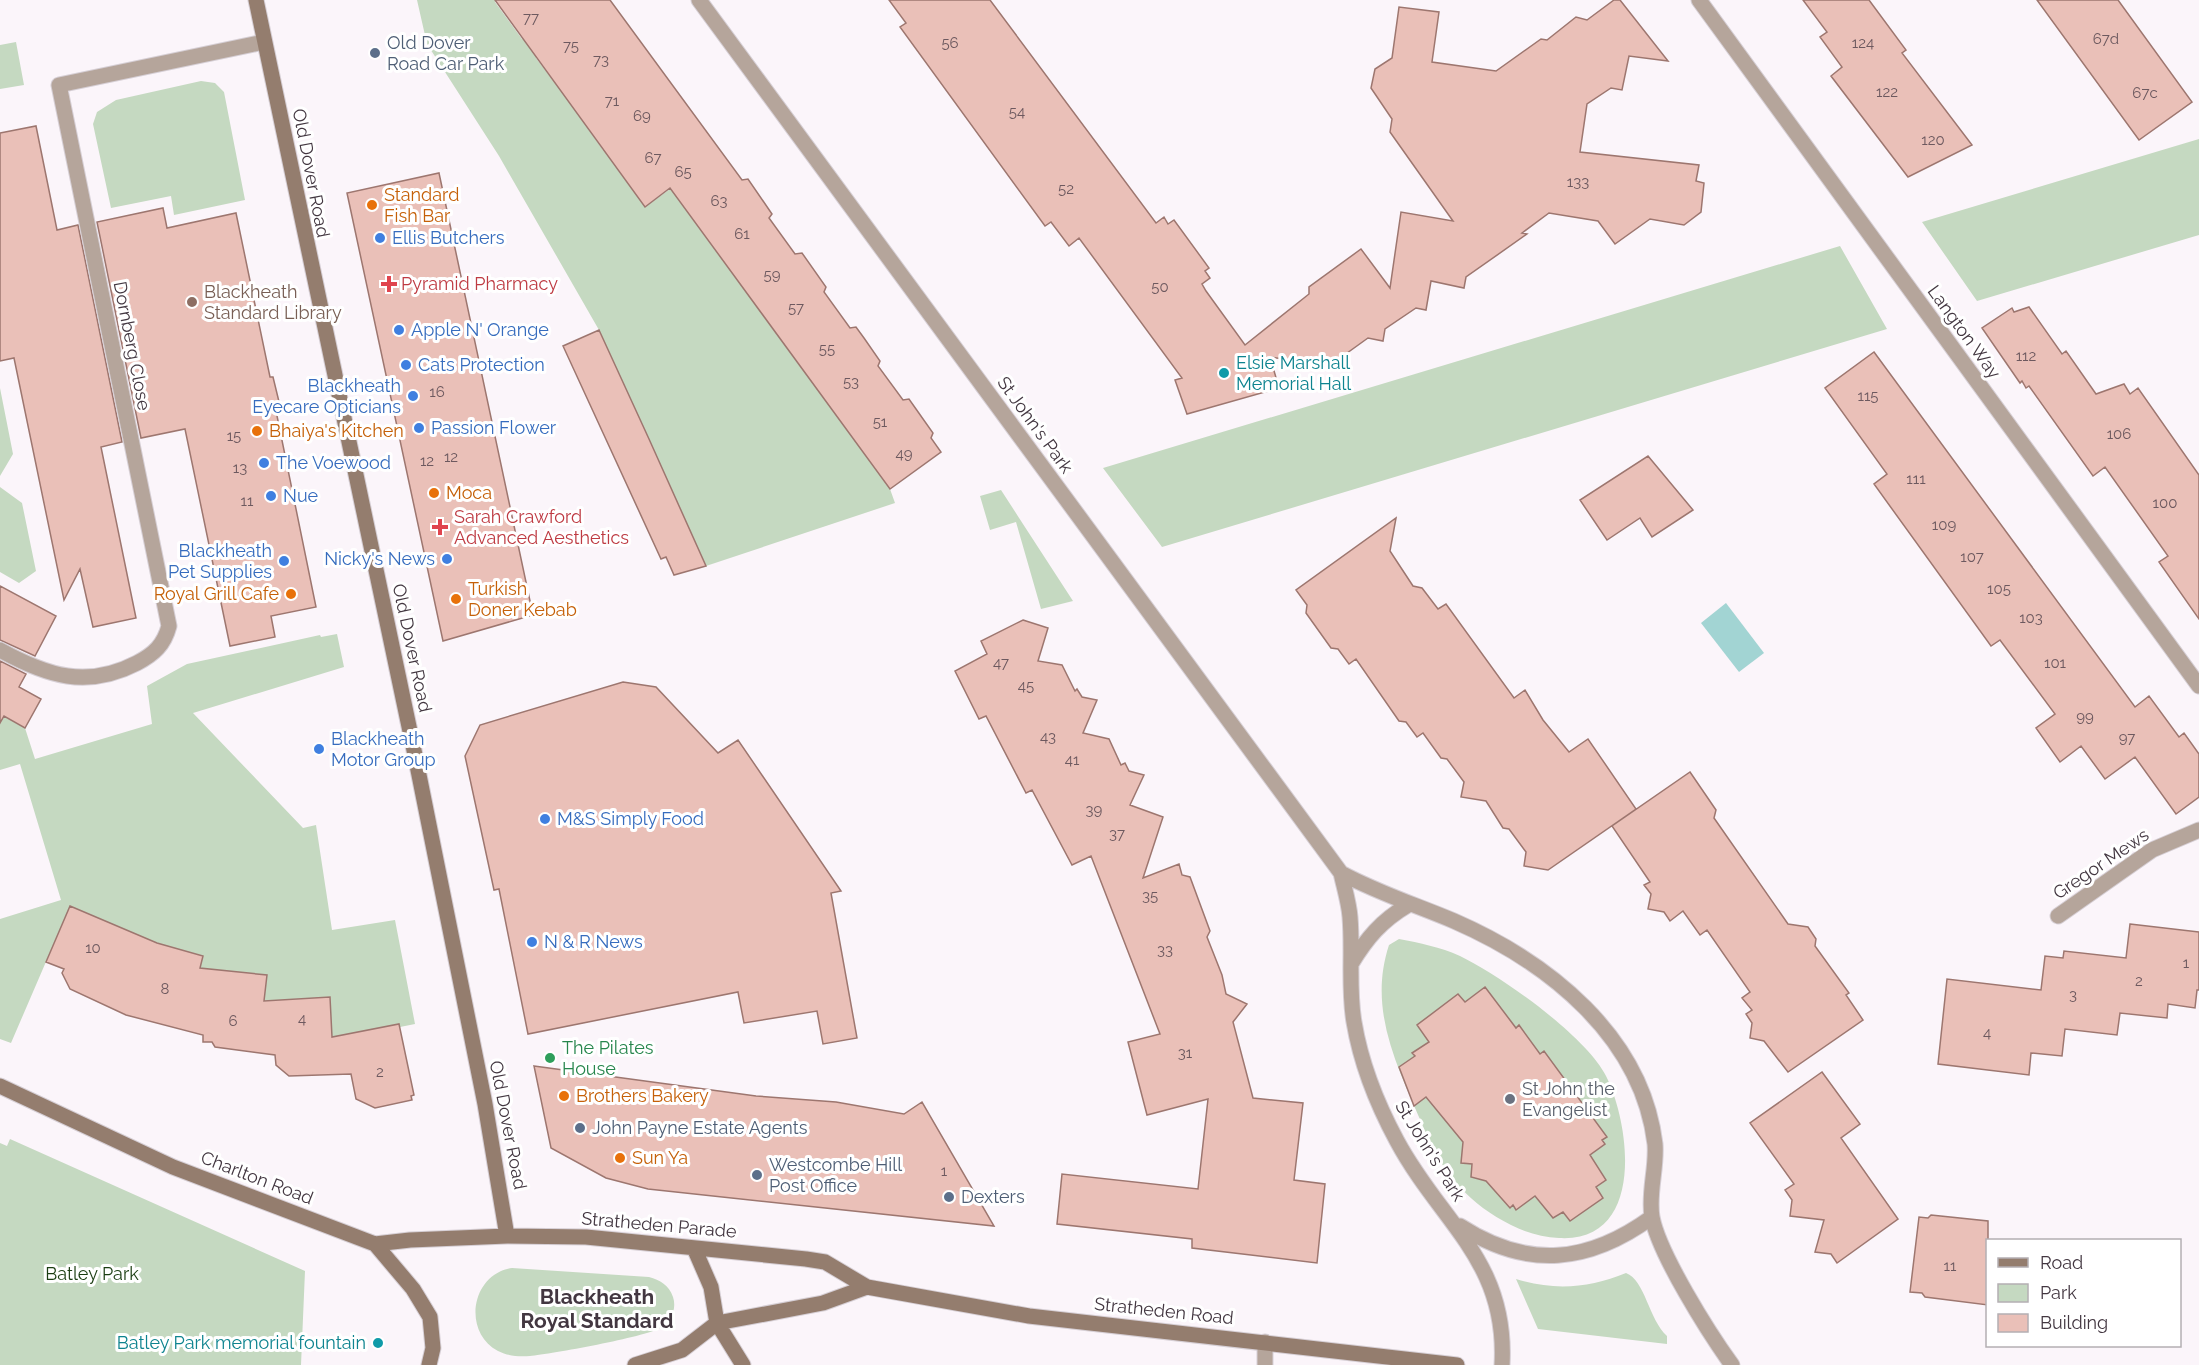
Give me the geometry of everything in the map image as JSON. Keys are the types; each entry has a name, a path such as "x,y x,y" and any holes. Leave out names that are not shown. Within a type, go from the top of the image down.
{"main road":[{"name":"Old Dover Road","path":"256,0 413,746 485,1104 507,1236"},
{"name":"Charlton Road","path":"0,1086 173,1167 375,1244 413,1290 430,1317 433,1348 429,1365"},
{"path":"375,1244 410,1240 507,1236"},
{"name":"Stratheden Parade","path":"507,1236 586,1237 806,1259"},
{"path":"694,1248 711,1287 717,1323 743,1365"},
{"name":"Stratheden Road","path":"806,1259 825,1262 867,1287 1029,1316 1457,1365"},
{"path":"635,1365 682,1350 717,1323 823,1303 867,1287"}],"street":[{"name":"St John's Park","path":"699,0 1341,873 1350,916 1354,1021 1364,1064 1378,1105 1398,1143 1448,1218 1469,1242 1484,1269 1496,1299 1502,1326 1502,1365"},
{"name":"Langton Way","path":"1699,0 2199,686"},
{"name":"Dornberg Close","path":"0,650 43,671 92,678 114,674 151,656 165,642 169,626 59,85 264,42"},
{"name":"Gregor Mews","path":"2058,916 2152,850 2199,830"},
{"name":"St John's Park","path":"1341,873 1408,905 1452,920 1492,939 1529,962 1565,989 1597,1019 1622,1050 1638,1083 1655,1146 1652,1217 1677,1273 1732,1365"},
{"path":"1351,964 1370,934 1385,918 1408,905"},
{"name":"St John's Park","path":"1448,1218 1502,1247 1532,1254 1563,1256 1594,1251 1609,1245 1652,1217"},
{"path":"1265,1342 1265,1365"}],"green space":[{"path":"417,0 498,0 495,2 522,39 554,16 567,34 536,58 564,95 595,72 577,113 603,150 635,127 618,170 645,207 677,184 677,198 890,489 895,503 706,566 599,330 499,156 427,44"},
{"path":"16,42 24,85 0,89 0,45"},
{"path":"201,81 215,83 224,92 245,200 174,215 171,196 111,208 93,124 97,112 116,100"},
{"path":"2199,139 2199,235 1977,301 1922,222"},
{"path":"1840,246 1887,329 1162,547 1103,468"},
{"path":"0,388 13,454 0,476"},
{"path":"0,487 22,503 36,571 19,583 0,572"},
{"path":"1001,490 1073,601 1041,609 1016,522 990,530 980,496"},
{"path":"337,634 344,667 193,713 303,828 316,825 332,930 395,920 415,1024 400,1027 399,1024 332,1037 330,998 264,1001 267,975 200,968 203,956 149,941 70,906 11,1043 0,1039 0,919 61,900 20,764 0,770 0,714 25,728 35,759 152,724 147,686 187,664 320,635 321,637"},
{"path":"1399,939 1452,953 1477,965 1541,1008 1581,1043 1596,1060 1615,1098 1621,1123 1625,1151 1624,1178 1618,1202 1606,1222 1587,1235 1559,1238 1541,1236 1511,1225 1471,1198 1459,1187 1440,1161 1396,1063 1384,1017 1383,970 1389,945"},
{"name":"Batley Park","path":"10,1139 305,1271 301,1365 0,1365 0,1143 7,1146"},
{"path":"512,1268 649,1277 667,1286 673,1297 674,1310 670,1319 660,1328 636,1336 541,1355 506,1354 487,1342 479,1331 476,1305 487,1281 498,1273"},
{"path":"1626,1273 1632,1277 1643,1292 1656,1320 1667,1336 1667,1344 1538,1329 1516,1279 1544,1285 1572,1286 1599,1282"}],"water":[{"path":"1726,603 1764,653 1739,672 1701,623"}],"building":[{"path":"495,0 610,0 742,180 748,179 772,214 769,218 795,254 802,253 826,287 824,292 850,328 856,327 880,361 878,366 903,400 909,399 933,433 931,438 941,452 890,489 670,188 645,207"},
{"path":"889,0 990,0 1156,223 1164,217 1168,224 1174,220 1209,268 1205,271 1210,278 1202,284 1245,345 1309,294 1309,287 1361,249 1390,288 1401,212 1453,221 1390,132 1392,119 1371,88 1375,69 1392,58 1399,7 1439,12 1432,62 1496,71 1541,39 1547,40 1576,17 1587,20 1614,0 1620,0 1668,61 1629,56 1622,90 1611,88 1587,104 1580,152 1699,165 1696,181 1704,183 1701,212 1684,225 1650,219 1615,244 1598,221 1549,213 1522,233 1527,234 1466,277 1464,288 1431,281 1426,310 1416,308 1385,329 1383,341 1368,338 1329,366 1270,357 1279,388 1187,414 1175,380 1182,378 1079,238 1069,246 1051,222 1045,226 900,27 906,23"},
{"path":"1803,0 1869,0 1906,50 1902,53 1972,145 1908,177 1831,76 1842,67 1820,37 1827,32"},
{"path":"2037,0 2118,0 2192,102 2139,140"},
{"path":"36,126 57,230 78,225 122,442 101,447 136,618 93,627 80,569 64,600 14,358 0,361 0,133"},
{"path":"439,173 533,615 443,641 347,193"},
{"path":"163,208 167,228 236,213 270,377 273,377 281,410 276,411 316,607 271,616 275,637 230,646 185,429 141,438 97,222"},
{"path":"2029,307 2062,354 2066,351 2096,394 2124,384 2130,394 2138,388 2199,475 2199,619 2159,562 2168,556 2105,467 2093,476 2029,386 2026,388 2022,381 2020,383 1982,328 2012,308 2014,312"},
{"path":"599,330 706,566 674,575 666,557 661,559 563,346"},
{"path":"1874,352 2135,707 2149,696 2179,737 2184,733 2199,754 2199,797 2176,814 2135,757 2105,779 2081,746 2060,762 2036,728 2055,714 2000,640 1991,646 1874,484 1887,474 1825,388"},
{"path":"1648,456 1693,510 1652,537 1640,518 1607,540 1580,500"},
{"path":"1396,518 1390,551 1413,586 1422,588 1438,609 1446,604 1514,698 1525,690 1543,720 1569,752 1588,739 1636,809 1548,870 1524,866 1526,852 1509,829 1503,828 1486,801 1461,797 1464,782 1447,759 1441,758 1423,733 1417,737 1406,722 1399,721 1356,659 1349,664 1338,649 1331,648 1306,613 1307,605 1296,590"},
{"path":"0,586 56,616 35,656 0,640"},
{"path":"1023,620 1048,628 1038,661 1062,665 1075,691 1077,689 1082,697 1097,700 1083,733 1109,739 1121,765 1125,763 1129,771 1144,775 1130,805 1163,817 1143,878 1179,864 1182,875 1190,877 1210,931 1207,937 1222,975 1226,994 1247,1004 1233,1022 1253,1098 1303,1103 1294,1180 1325,1184 1317,1263 1192,1248 1192,1239 1057,1224 1062,1174 1198,1189 1208,1099 1147,1115 1128,1042 1160,1034 1091,856 1072,865 1032,790 1026,793 986,716 979,719 955,671 987,654 981,641"},
{"path":"0,661 26,674 19,687 41,699 25,728 4,716 0,723"},
{"path":"623,682 656,687 718,753 738,740 841,891 831,893 857,1038 823,1044 817,1011 744,1023 738,992 528,1034 499,889 494,890 465,756 480,725"},
{"path":"1690,772 1716,810 1714,818 1788,924 1808,927 1816,939 1815,946 1849,993 1846,995 1863,1020 1788,1072 1764,1041 1750,1038 1752,1023 1746,1014 1752,1010 1742,998 1750,992 1707,930 1700,935 1683,911 1670,921 1664,912 1648,909 1651,894 1644,885 1650,882 1612,826"},
{"path":"70,906 157,943 203,956 200,968 267,975 264,1001 330,997 332,1037 399,1024 414,1095 411,1096 412,1100 375,1108 356,1099 351,1074 289,1076 276,1065 275,1055 215,1047 212,1042 203,1042 203,1035 126,1015 70,989 62,973 64,969 46,962"},
{"path":"2130,924 2199,932 2199,990 2197,990 2195,1008 2168,1004 2167,1018 2120,1013 2117,1035 2065,1029 2062,1056 2031,1053 2029,1075 1938,1064 1947,979 2041,990 2045,956 2063,958 2064,951 2126,958"},
{"name":"St John the Evangelist","path":"1485,987 1516,1028 1519,1025 1540,1054 1544,1051 1607,1137 1602,1140 1605,1144 1590,1155 1606,1180 1596,1187 1603,1198 1570,1221 1563,1212 1553,1218 1535,1196 1516,1210 1513,1205 1510,1208 1486,1181 1471,1177 1472,1164 1461,1163 1463,1142 1426,1097 1414,1106 1399,1067 1415,1056 1412,1053 1429,1042 1417,1025 1458,994 1465,1002"},
{"path":"534,1066 756,1096 836,1102 904,1114 922,1102 994,1226 648,1189 606,1178 551,1148"},
{"path":"1822,1072 1860,1124 1841,1138 1898,1219 1837,1263 1831,1254 1815,1252 1824,1220 1790,1216 1792,1200 1785,1190 1794,1184 1750,1123"},
{"path":"1931,1215 1988,1221 1986,1305 1925,1297 1922,1293 1910,1292 1919,1217 1928,1218"}],"place":[{"name":"Old Dover Road Car Park","path":"375,53"},
{"name":"Standard Fish Bar","path":"372,205"},
{"name":"Ellis Butchers","path":"380,238"},
{"name":"Pyramid Pharmacy","path":"389,284"},
{"name":"Blackheath Standard Library","path":"192,302"},
{"name":"Apple N' Orange","path":"399,330"},
{"name":"Cats Protection","path":"406,365"},
{"name":"Elsie Marshall Memorial Hall","path":"1224,373"},
{"name":"Blackheath Eyecare Opticians","path":"413,396"},
{"name":"Passion Flower","path":"419,428"},
{"name":"Bhaiya's Kitchen","path":"257,431"},
{"name":"The Voewood","path":"264,463"},
{"name":"Moca","path":"434,493"},
{"name":"Nue","path":"271,496"},
{"name":"Sarah Crawford Advanced Aesthetics","path":"440,527"},
{"name":"Nicky's News","path":"447,559"},
{"name":"Blackheath Pet Supplies","path":"284,561"},
{"name":"Royal Grill Cafe","path":"291,594"},
{"name":"Turkish Doner Kebab","path":"456,599"},
{"name":"Blackheath Motor Group","path":"319,749"},
{"name":"M&S Simply Food","path":"545,819"},
{"name":"N & R News","path":"532,942"},
{"name":"The Pilates House","path":"550,1058"},
{"name":"Brothers Bakery","path":"564,1096"},
{"name":"St John the Evangelist","path":"1510,1099"},
{"name":"John Payne Estate Agents","path":"580,1128"},
{"name":"Sun Ya","path":"620,1158"},
{"name":"Westcombe Hill Post Office","path":"757,1175"},
{"name":"Dexters","path":"949,1197"},
{"name":"Batley Park memorial fountain","path":"378,1343"}],"district":[{"name":"Blackheath Royal Standard","path":"597,1309"}]}
